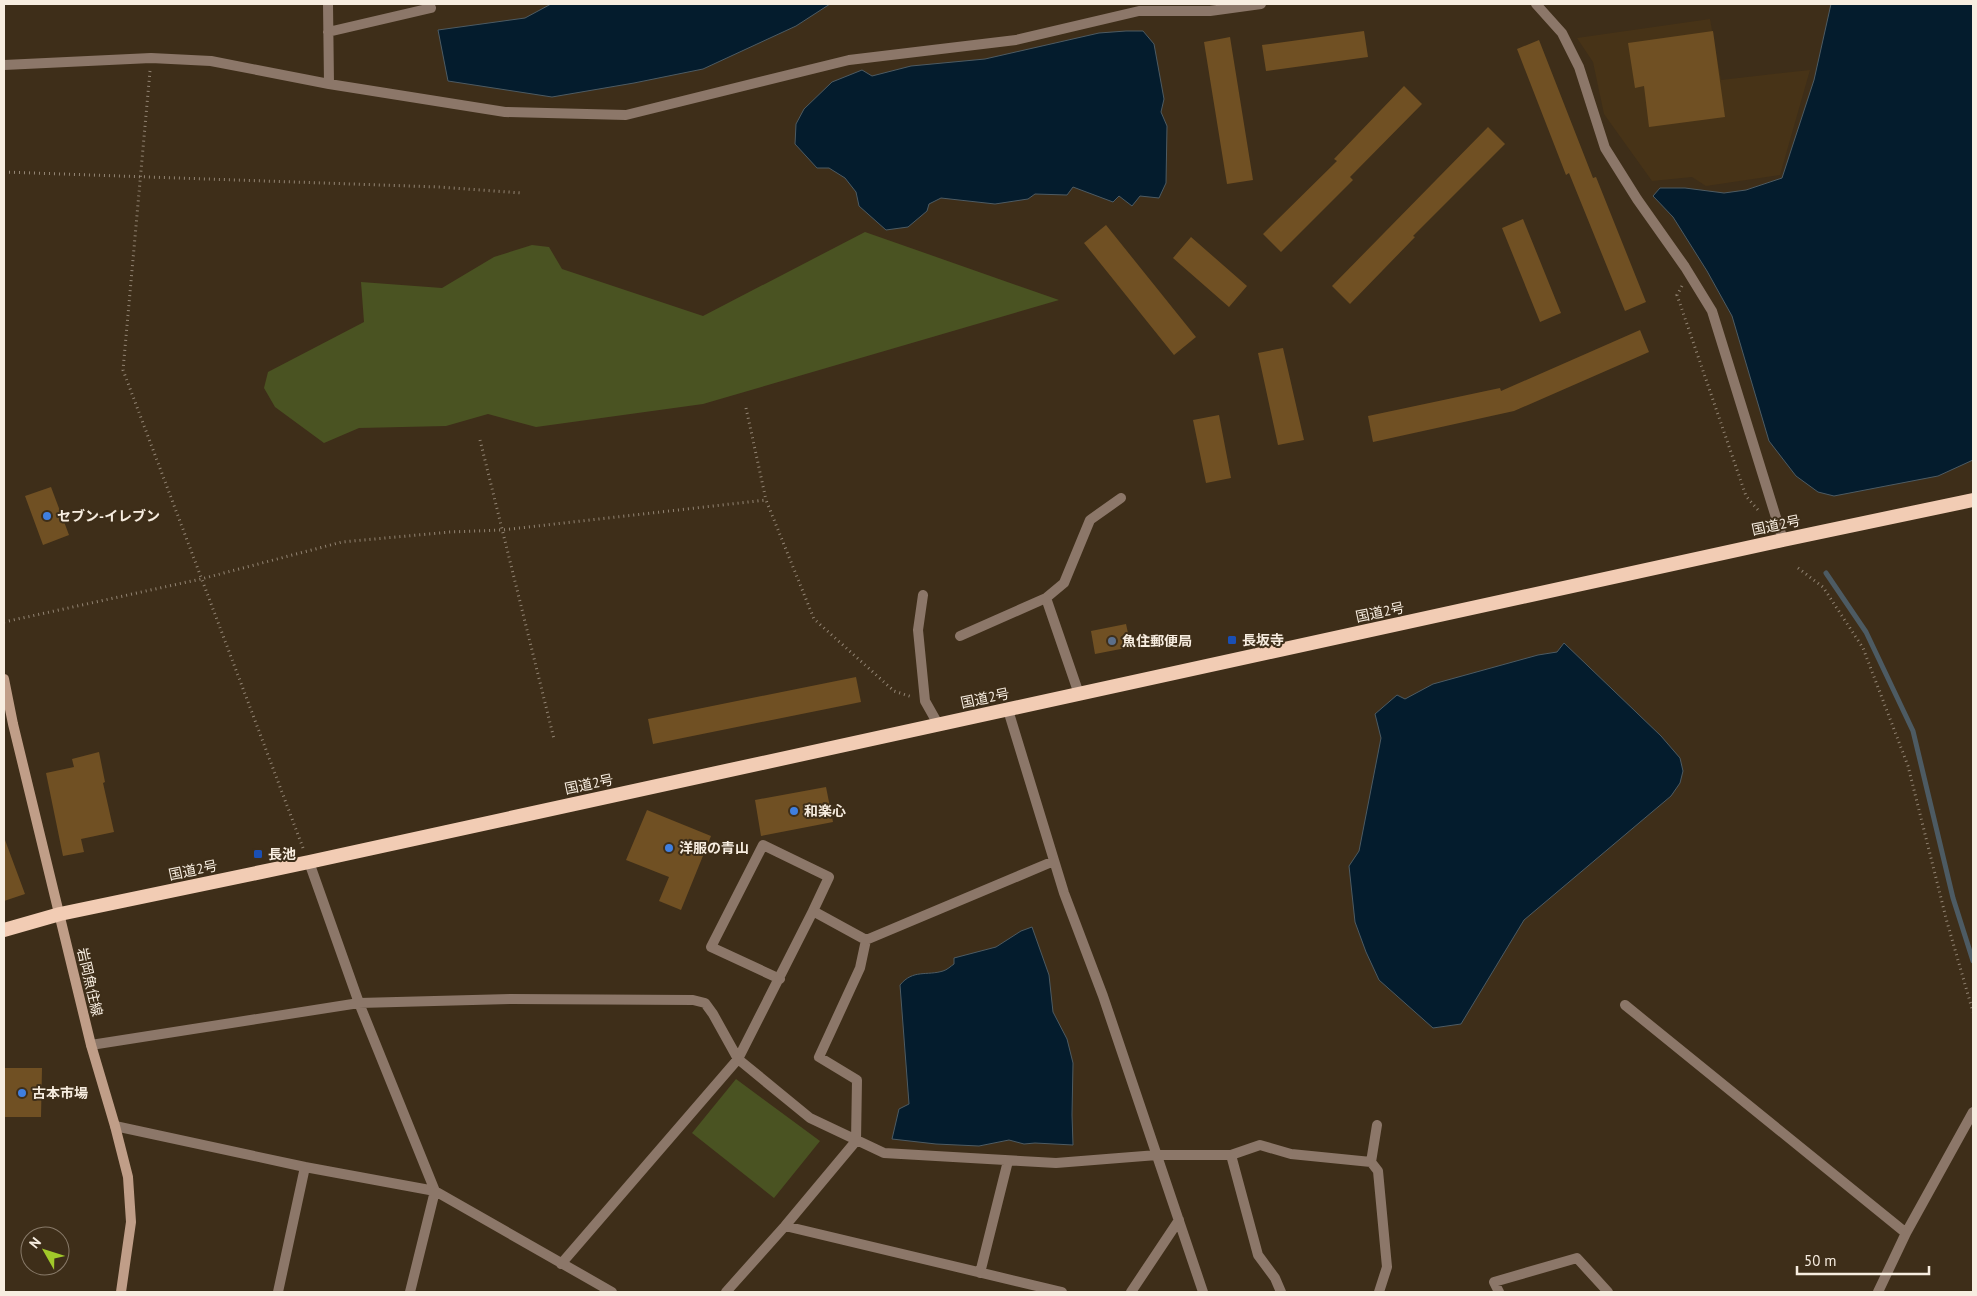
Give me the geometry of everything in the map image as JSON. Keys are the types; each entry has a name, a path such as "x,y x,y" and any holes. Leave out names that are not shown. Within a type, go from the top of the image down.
{"highway":[{"name":"国道2号","path":"4,930 60,914 309,862 1973,500"}],"main road":[{"name":"岩岡魚住線","path":"4,679 8,724 60,914 91,1045 116,1126 128,1177 131,1222 122,1292"}],"street":[{"path":"328,4 329,84"},
{"path":"4,65 151,58 211,61 329,84 505,112 626,115 849,60 1016,40 1140,11 1210,11 1261,4"},
{"path":"1536,4 1562,33 1579,67 1605,148 1712,311 1783,540"},
{"path":"328,32 431,8"},
{"path":"960,636 1046,598 1064,583 1090,520 1121,498"},
{"path":"923,595 918,630 925,701 938,724"},
{"path":"1046,598 1079,694"},
{"path":"1008,710 1064,893 1103,996 1203,1292"},
{"path":"561,1264 738,1060 780,979 813,911 829,877 763,845 711,946 780,979"},
{"path":"866,940 1054,861"},
{"path":"309,862 359,1003 434,1191 410,1292"},
{"path":"813,911 866,940"},
{"path":"726,1292 785,1226 856,1141 857,1080 819,1057 860,968 866,940"},
{"path":"91,1045 359,1003 512,999 693,1000 705,1003 714,1014 738,1060 810,1118 884,1153 1056,1163 1157,1155 1231,1155 1260,1145 1291,1154 1371,1162 1378,1171 1387,1267 1379,1292"},
{"path":"1625,1005 1906,1233"},
{"path":"1878,1292 1906,1233 1973,1112"},
{"path":"1371,1162 1377,1125"},
{"path":"116,1126 305,1167 434,1191 612,1292"},
{"path":"1231,1155 1258,1255 1275,1278 1281,1292"},
{"path":"980,1273 1008,1161"},
{"path":"278,1292 305,1167"},
{"path":"1132,1292 1179,1220"},
{"path":"785,1226 1062,1292"},
{"path":"1499,1292 1494,1282 1577,1258 1608,1292"}],"path":[{"path":"151,58 122,370 309,862"},
{"path":"4,172 439,187 522,193"},
{"path":"1689,274 1677,295 1746,496 1764,516"},
{"path":"746,408 766,500 814,619 894,691 925,701"},
{"path":"480,440 554,739"},
{"path":"4,622 201,578 342,542 450,532 502,530 766,500"},
{"path":"1798,568 1823,588 1863,648 1908,766 1947,922 1973,1012"}],"shaded area":[{"path":"1710,19 1721,80 1810,70 1780,175 1706,186 1692,177 1652,181 1604,114 1593,62 1577,38"}],"green space":[{"path":"865,232 1059,300 703,404 536,427 488,414 446,426 359,428 324,443 275,407 264,388 268,372 364,322 361,282 442,288 494,257 532,245 549,247 562,269 703,316"},
{"path":"736,1079 820,1141 774,1198 692,1133"}],"water":[{"path":"551,4 830,4 796,26 703,69 634,83 552,97 448,81 438,30 525,18"},
{"path":"1831,4 1973,4 1973,460 1938,476 1834,496 1818,492 1796,476 1769,441 1732,316 1707,271 1673,217 1653,196 1660,188 1685,188 1724,193 1746,190 1782,178 1814,80"},
{"path":"1143,31 1154,44 1164,99 1161,112 1167,126 1166,183 1159,198 1140,196 1132,206 1119,196 1113,202 1073,187 1067,195 1035,194 1028,199 995,204 941,198 929,204 927,211 908,227 886,230 859,206 856,192 845,178 829,168 817,168 795,144 796,124 804,109 832,82 862,70 872,76 911,66 985,59 1099,33"},
{"path":"1564,643 1661,736 1680,758 1683,771 1680,783 1671,796 1524,920 1461,1024 1433,1028 1379,980 1355,922 1349,866 1359,851 1381,738 1375,714 1397,695 1405,699 1433,684 1538,655 1557,652"},
{"path":"1032,927 1049,975 1053,1012 1067,1039 1073,1063 1073,1145 1024,1144 1009,1140 979,1146 892,1139 899,1109 909,1104 900,985 915,975 944,970 954,964 954,958 996,947 1021,931"}],"building":[{"path":"1364,31 1368,57 1266,71 1262,45"},
{"path":"1713,31 1725,117 1649,127 1644,86 1635,88 1628,43"},
{"path":"1230,37 1253,180 1227,184 1204,42"},
{"path":"1539,40 1593,178 1596,177 1646,302 1625,311 1569,173 1566,175 1517,49"},
{"path":"1404,86 1422,104 1350,177 1353,180 1281,252 1263,234 1337,161 1334,159"},
{"path":"1488,127 1505,144 1413,236 1415,237 1350,304 1332,286"},
{"path":"1523,219 1561,313 1540,322 1502,228"},
{"path":"1106,225 1196,337 1174,355 1084,243"},
{"path":"1191,237 1247,286 1229,307 1173,258"},
{"path":"1640,330 1649,352 1514,411 1373,442 1368,416 1500,388 1501,391"},
{"path":"1283,348 1304,440 1278,445 1258,353"},
{"path":"1219,415 1231,478 1206,483 1193,420"},
{"name":"セブン-イレブン","path":"51,487 69,535 43,545 25,496"},
{"path":"1126,624 1131,647 1095,654 1091,631"},
{"path":"856,677 861,702 653,744 648,719"},
{"path":"99,752 105,782 103,783 114,832 81,839 84,852 63,856 46,773 74,767 72,759"},
{"name":"和楽心","path":"826,787 833,822 761,836 755,800"},
{"name":"洋服の青山","path":"647,810 711,836 681,910 659,901 669,877 626,860"},
{"path":"4,840 25,894 4,901"},
{"name":"古本市場","path":"4,1068 42,1068 41,1117 4,1117"}],"waterway":[{"path":"1826,573 1866,632 1913,731 1953,898 1973,961"}],"place":[{"name":"セブン-イレブン","path":"47,516"},
{"name":"長坂寺","path":"1232,640"},
{"name":"魚住郵便局","path":"1112,641"},
{"name":"和楽心","path":"794,811"},
{"name":"洋服の青山","path":"669,848"},
{"name":"長池","path":"258,854"},
{"name":"古本市場","path":"22,1093"}]}
